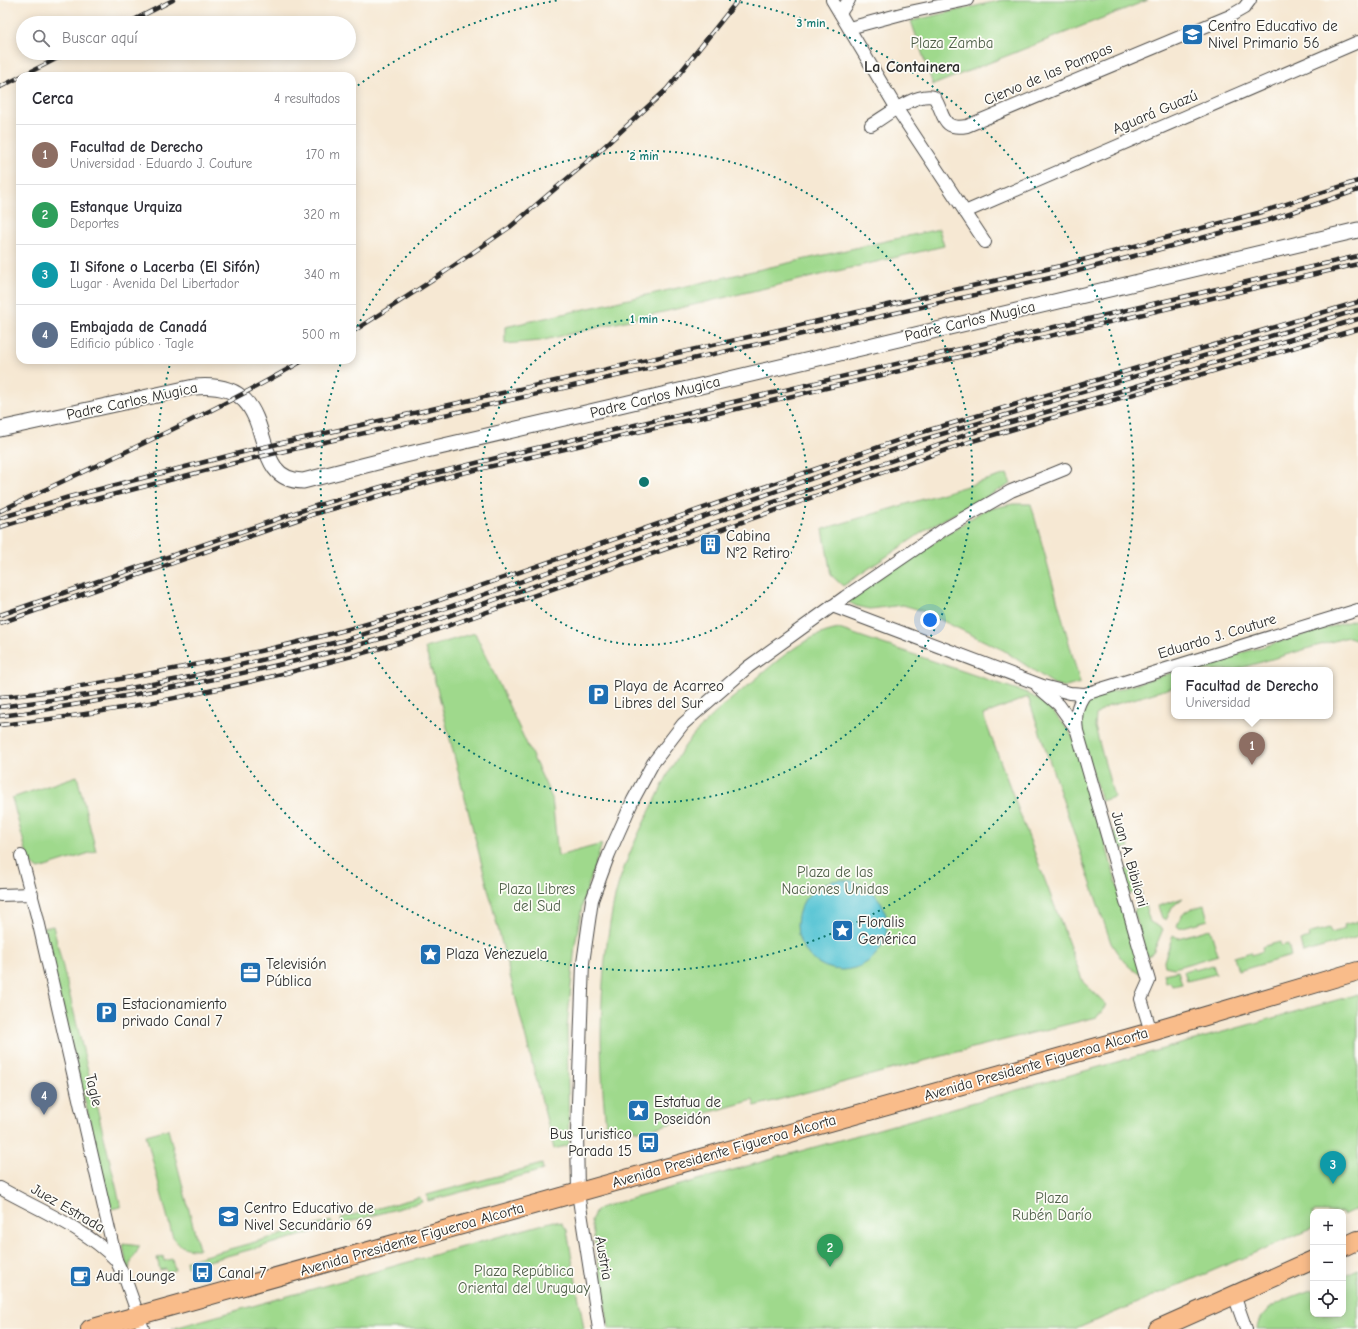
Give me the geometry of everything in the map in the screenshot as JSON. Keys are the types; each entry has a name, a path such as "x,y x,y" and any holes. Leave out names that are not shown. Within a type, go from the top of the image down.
{"main road":[{"name":"Avenida Presidente Figueroa Alcorta","path":"90,1329 141,1322 578,1193 1151,1032 1358,971"},
{"path":"1346,1246 1358,1240"},
{"path":"1158,1329 1310,1261"}],"street":[{"path":"832,0 897,109 985,242"},
{"path":"840,13 850,0"},
{"path":"849,28 922,5 967,0"},
{"name":"Ciervo de las Pampas","path":"871,125 916,98 927,95 934,97 943,118 951,126 957,128 967,126 1230,16 1244,8 1250,0"},
{"name":"Aguará Guazú","path":"965,212 1358,42"},
{"name":"Padre Carlos Mugica","path":"0,429 194,387 211,386 230,391 246,403 257,418 271,465 287,479 303,481 405,454 620,405 1358,230"},
{"name":"Austria","path":"600,1329 578,1193 577,1123 582,963 592,900 609,854 633,800 653,763 682,724 748,667 832,606 901,558 979,508 1012,491 1065,469"},
{"path":"832,606 1030,681 1070,693 1085,694"},
{"name":"Eduardo J. Couture","path":"1173,667 1358,610"},
{"name":"Eduardo J. Couture","path":"1085,694 1171,668"},
{"path":"1030,681 1059,706 1077,731"},
{"name":"Juan A. Bibiloni","path":"1085,694 1077,708 1077,731 1149,981 1141,999 1151,1032"},
{"name":"Tagle","path":"22,856 116,1260 126,1281 141,1322"},
{"path":"0,894 32,894"},
{"name":"Juez Estrada","path":"0,1188 86,1235 102,1246 116,1260"},
{"path":"1234,1295 1246,1329"}],"green space":[{"name":"Plaza Zamba","path":"1002,0 1148,0 933,85 911,21"},
{"path":"939,229 944,246 540,341 505,344 505,327"},
{"path":"1007,474 1011,484 933,525 843,586 831,575 823,529"},
{"path":"1013,504 1031,504 1080,683 1066,687 1054,684 1003,650 920,610 903,605 870,609 856,606 845,600 984,510"},
{"path":"1358,619 1358,640 1349,637 1344,638 1244,667 1192,667"},
{"name":"Plaza de las Naciones Unidas","path":"839,629 1027,693 1049,708 1061,720 1076,742 1142,971 1138,973 1129,967 1111,943 1028,697 983,715 1083,982 1107,1005 1097,1017 976,1047 755,1106 753,1100 644,1131 606,1126 603,1098 601,1040 603,983 606,954 618,885 627,859 639,833 677,758 692,737 705,723 792,650 814,637"},
{"name":"Plaza Libres del Sud","path":"475,633 552,798 558,856 602,844 583,901 575,945 567,1027 569,1145 554,1149 438,692 425,648"},
{"path":"1171,673 1171,688 1106,707 1096,715 1095,727 1114,797 1101,801 1081,730 1083,708 1094,697"},
{"path":"77,776 96,851 39,869 29,862 12,798"},
{"path":"1123,829 1129,847 1115,851 1110,833"},
{"path":"1134,867 1142,895 1136,896 1128,892 1121,871"},
{"path":"1183,898 1172,907 1166,920 1162,918 1158,906"},
{"path":"1144,902 1150,922 1163,929 1153,953 1148,956 1146,955 1134,912 1137,906"},
{"path":"1204,905 1208,920 1179,928 1177,926 1181,917 1186,911"},
{"path":"1358,921 1358,937 1303,953 1300,941 1309,938 1308,934 1329,928 1331,933 1345,929 1344,925"},
{"path":"53,926 121,1207 111,1209 43,928"},
{"path":"1210,929 1218,955 1174,968 1165,966 1164,961 1173,935 1178,938"},
{"path":"1280,942 1281,946 1288,944 1291,956 1238,971 1234,957 1251,952 1252,955 1263,951 1262,947"},
{"path":"1213,965 1216,974 1187,981 1184,971 1194,968 1195,970"},
{"path":"1178,971 1182,984 1172,986 1170,982 1166,983 1164,974"},
{"name":"Plaza Rubén Darío","path":"1358,994 1358,1208 1346,1214 1346,1209 1310,1209 1310,1229 1076,1329 609,1329 591,1220 596,1211 602,1207"},
{"path":"168,1129 199,1249 184,1247 173,1238 146,1135"},
{"path":"542,1164 543,1170 428,1201 427,1195"},
{"path":"420,1197 422,1202 342,1224 341,1218"},
{"path":"331,1221 332,1227 187,1267 186,1261"},
{"name":"Plaza República Oriental del Uruguay","path":"554,1221 562,1223 567,1230 584,1329 171,1329"},
{"path":"123,1244 140,1246 129,1269 127,1269"},
{"path":"163,1256 164,1261 172,1259 175,1270 167,1272 166,1269 160,1270 157,1258"},
{"path":"1358,1269 1358,1329 1257,1329 1259,1321 1271,1308 1287,1299 1310,1290 1310,1317 1346,1317 1346,1275"}],"water":[{"path":"842,880 859,884 874,893 883,908 887,925 883,942 874,957 859,966 842,970 825,966 810,957 801,942 797,925 801,908 810,893 825,884"}],"railway":[{"path":"142,16 173,0"},
{"path":"356,329 433,280 510,227 594,156 667,89 738,0"},
{"path":"30,72 54,60"},
{"path":"0,87 16,79"},
{"path":"0,518 69,497 251,450 1060,266 1258,213 1358,181"},
{"path":"0,527 73,505 254,458 1059,276 1269,220 1358,190"},
{"path":"0,615 312,507 388,485 528,450 1358,256"},
{"path":"0,623 314,514 458,474 1358,264"},
{"path":"0,697 37,693 147,674 270,649 361,626 391,617 916,434 1358,302"},
{"path":"0,707 102,693 185,678 346,640 443,609 915,442 1358,310"},
{"path":"0,716 212,680 305,659 397,634 968,434 1107,395 1358,319"},
{"path":"0,725 51,719 151,703 201,693 251,682 399,643 969,442 1358,329"},
{"path":"0,511 192,420 297,364"}],"place":[{"name":"Centro Educativo de Nivel Primario 56","path":"1193,35"},
{"name":"Cabina N°2 Retiro","path":"711,545"},
{"name":"Playa de Acarreo Libres del Sur","path":"598,695"},
{"name":"Facultad de Derecho","path":"1252,765"},
{"name":"Floralis Genérica","path":"843,931"},
{"name":"Plaza Venezuela","path":"430,954"},
{"name":"Televisión Pública","path":"250,973"},
{"name":"Estacionamiento privado Canal 7","path":"106,1013"},
{"name":"Estatua de Poseidón","path":"639,1111"},
{"name":"Embajada de Canadá","path":"44,1115"},
{"name":"Bus Turistico Parada 15","path":"648,1143"},
{"name":"Il Sifone o Lacerba (El Sifón)","path":"1333,1184"},
{"name":"Centro Educativo de Nivel Secundario 69","path":"229,1217"},
{"name":"Estanque Urquiza","path":"830,1267"},
{"name":"Canal 7","path":"202,1273"},
{"name":"Audi Lounge","path":"81,1276"}],"district":[{"name":"La Containera","path":"912,66"}]}
